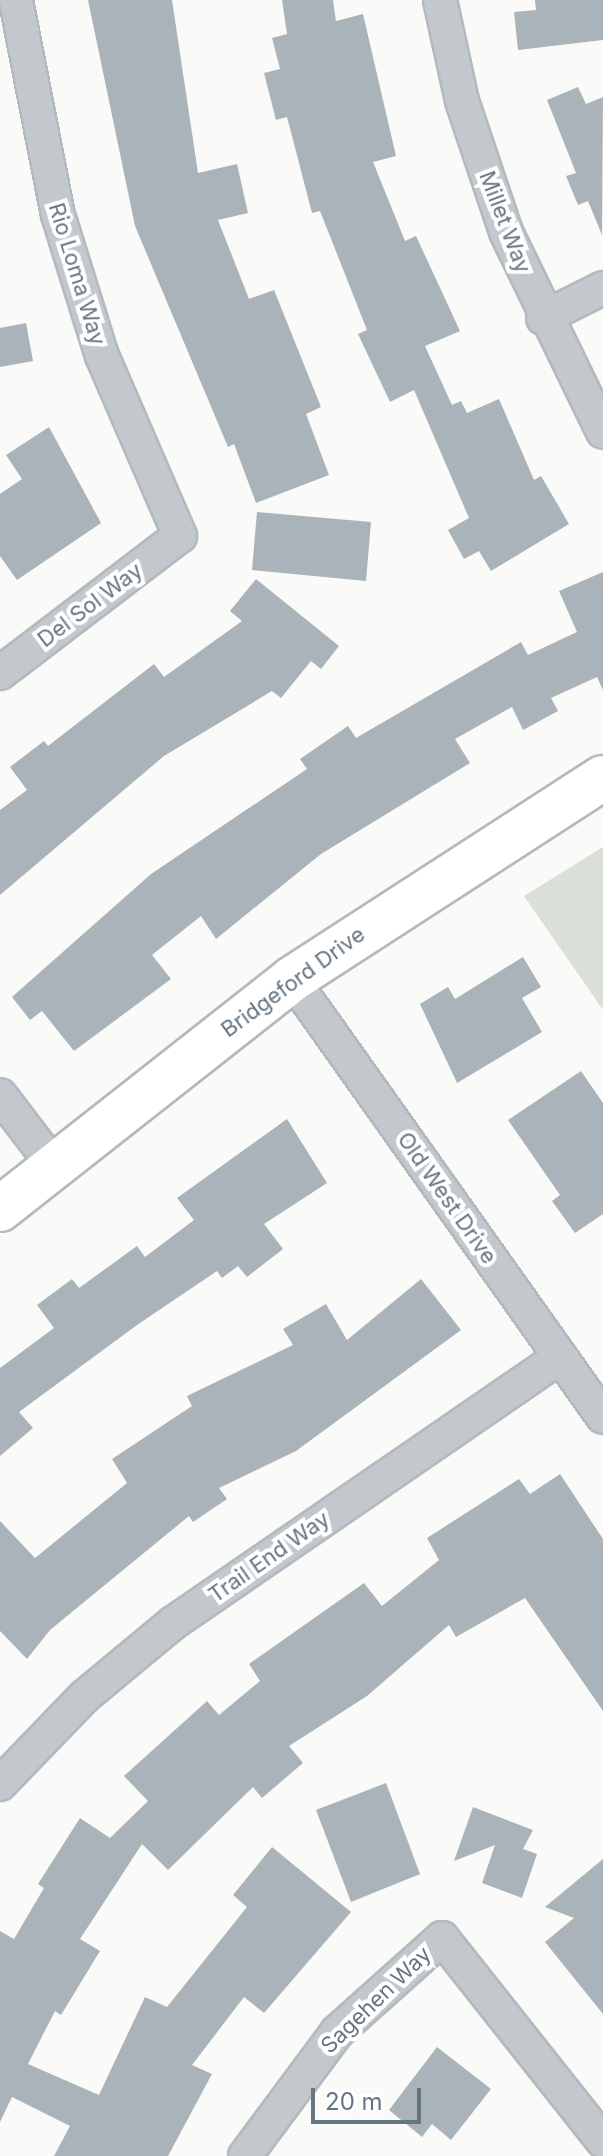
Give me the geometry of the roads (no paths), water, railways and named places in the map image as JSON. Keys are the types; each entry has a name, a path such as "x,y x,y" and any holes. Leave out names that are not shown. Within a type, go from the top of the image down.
{"street":[{"name":"Millet Way","path":"440,0 462,101 543,318 603,432"},
{"name":"Rio Loma Way","path":"12,20 58,215 102,356 180,536"},
{"path":"543,318 603,288"},
{"name":"Del Sol Way","path":"0,673 180,536"},
{"name":"Bridgeford Drive","path":"0,1209 292,979 603,778"},
{"name":"Old West Drive","path":"292,979 603,1417"},
{"path":"0,1095 54,1166"},
{"name":"Trail End Way","path":"0,1784 85,1696 173,1623 560,1357"},
{"name":"Sagehen Way","path":"245,2156 337,2032 442,1938 603,2141"}]}
